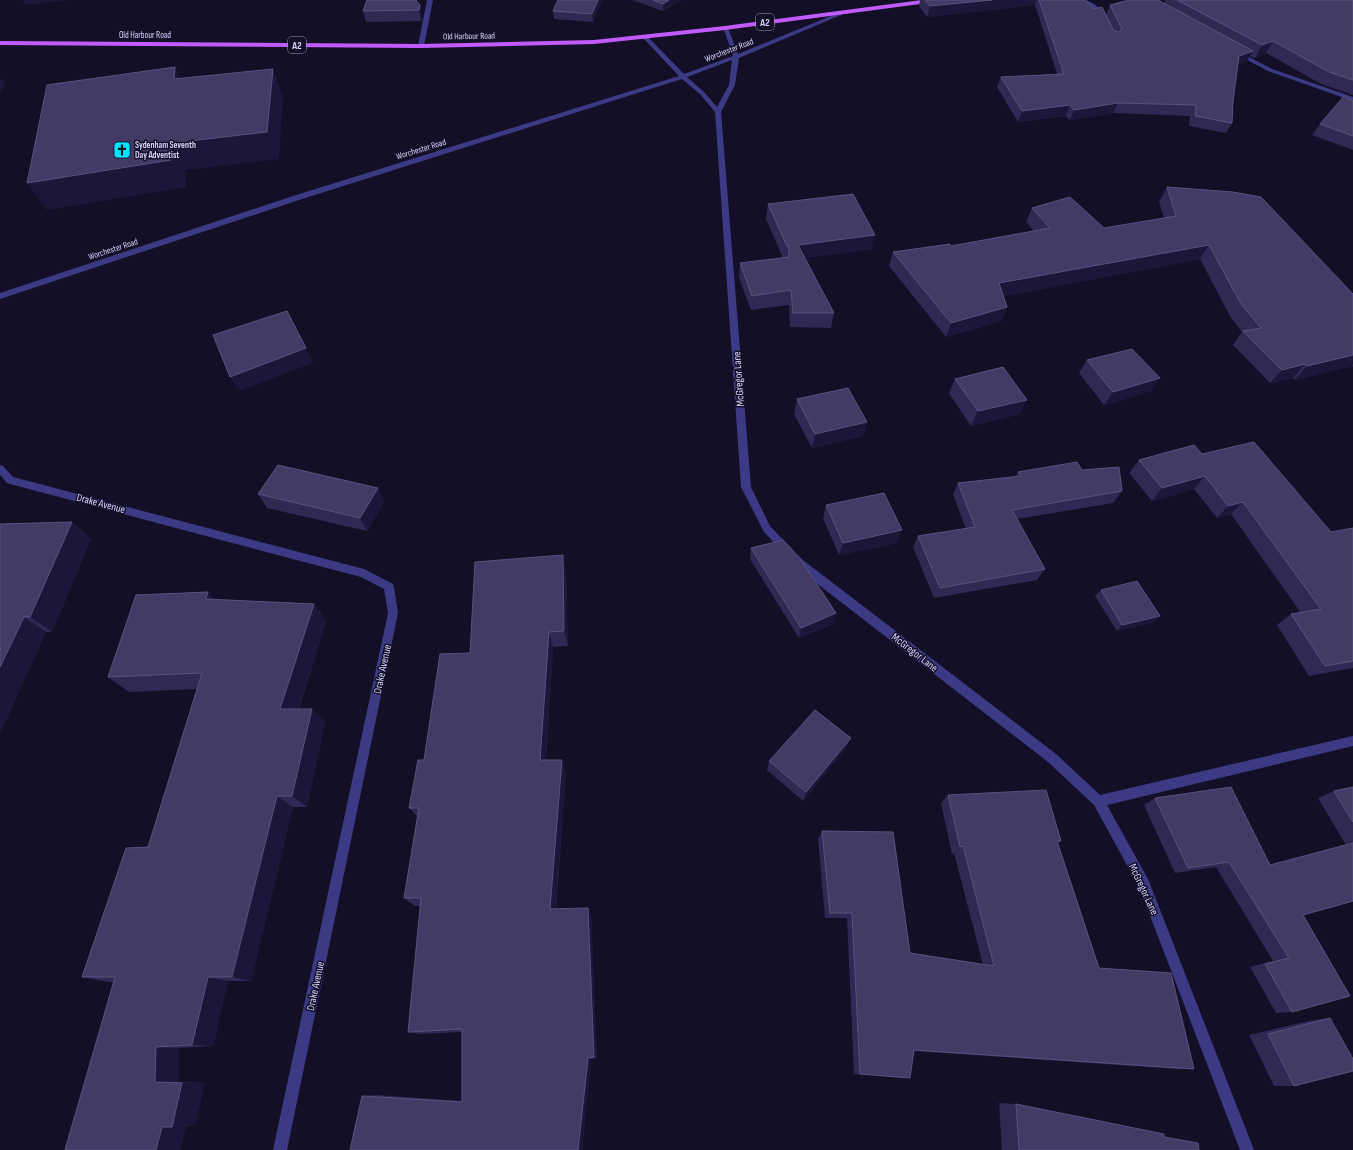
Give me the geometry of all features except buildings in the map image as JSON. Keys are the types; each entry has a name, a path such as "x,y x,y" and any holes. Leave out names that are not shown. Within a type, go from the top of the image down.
{"main road":[{"name":"Old Harbour Road","path":"0,43 421,46 594,42 725,28 935,0"}],"street":[{"path":"421,46 430,0"},
{"path":"1084,0 1099,11 1108,29"},
{"name":"Worchester Road","path":"0,296 296,198 683,77 845,12"},
{"path":"644,36 683,77 702,93 718,112 732,85 736,57 725,28"},
{"path":"1229,48 1270,70 1353,99"},
{"name":"McGregor Lane","path":"718,112 746,487 767,529 806,569 1052,758 1098,801 1144,883 1247,1150"},
{"name":"Drake Avenue","path":"0,469 10,480 364,573 389,587 394,613 280,1150"},
{"path":"1098,801 1353,741"}],"place":[{"name":"Sydenham Seventh Day Adventist","path":"122,150"}]}
